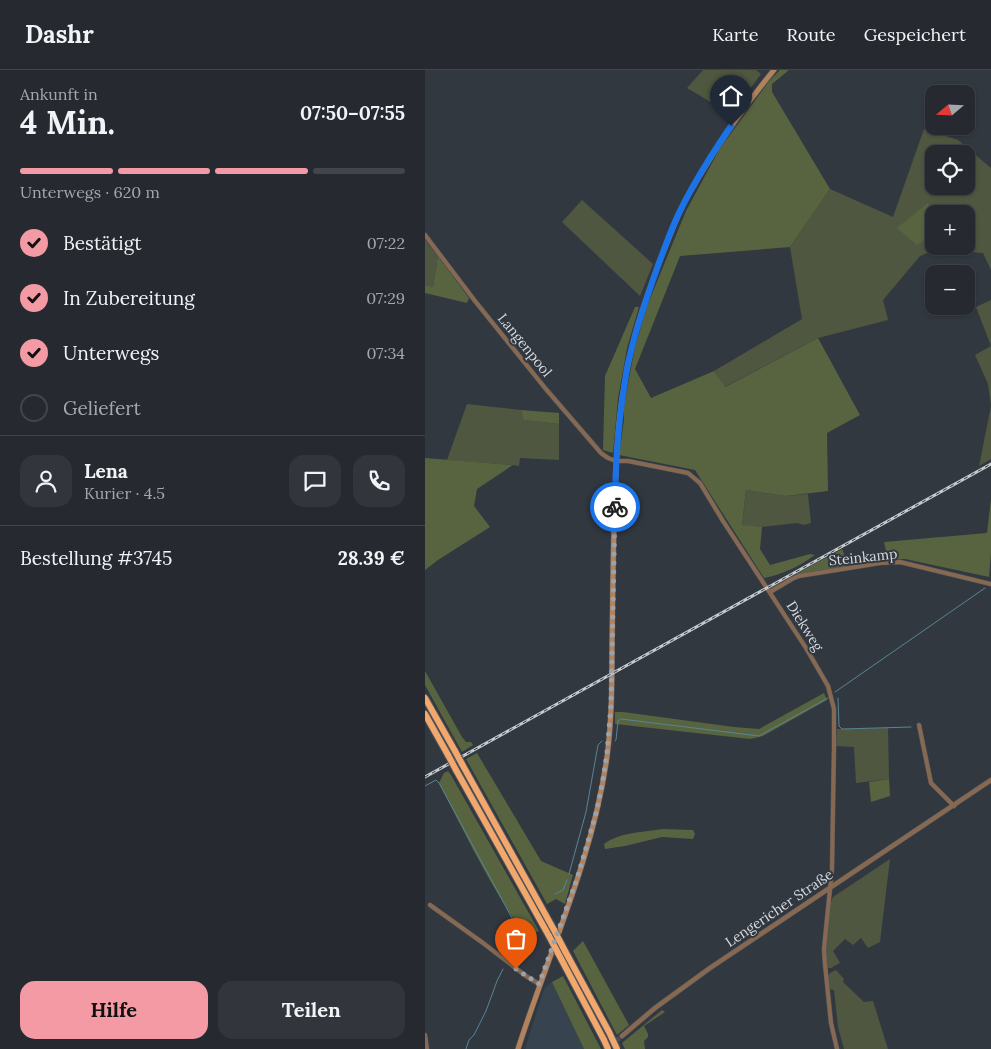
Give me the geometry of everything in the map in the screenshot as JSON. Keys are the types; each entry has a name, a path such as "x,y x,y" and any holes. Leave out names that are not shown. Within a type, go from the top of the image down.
{"highway":[{"path":"425,698 554,930 617,1049"},
{"path":"425,714 549,936 609,1049"}],"main road":[{"path":"518,1049 580,870 597,810 605,770 611,705 616,461 622,398 635,336 666,243 682,207 716,148 753,96 775,70"}],"street":[{"name":"Langenpool","path":"425,235 475,301 587,437 604,456 616,461"},
{"name":"Diekweg","path":"616,461 628,461 688,473 700,483 828,686 834,709 834,738 832,869 824,949 831,1024 837,1049"},
{"name":"Steinkamp","path":"770,592 799,576 880,563 900,562 991,584"},
{"path":"919,725 931,783 954,806"},
{"name":"Lengericher Straße","path":"622,1036 710,968 991,780"},
{"path":"430,906 483,942 539,984"},
{"path":"425,1036 427,1049"}],"shaded area":[{"path":"552,982 584,1049 525,1049 544,989"}],"green space":[{"path":"703,70 756,70 761,74 731,114 687,88"},
{"path":"780,70 789,70 772,84 772,92 830,189 790,247 680,256 635,369 651,398 714,371 725,387 818,338 860,415 827,433 828,491 786,496 746,490 742,525 762,527 760,549 770,565 810,554 815,555 778,575 764,578 695,470 619,455 624,405 635,347 647,306 686,211 719,150 769,81"},
{"path":"924,129 925,135 943,135 958,140 964,145 925,145 925,195 975,195 975,154 991,168 991,270 983,253 975,252 975,205 925,205 925,254 920,256 883,300 888,320 818,338 724,387 714,371 802,319 790,247 830,189 893,217"},
{"path":"582,200 653,264 640,296 562,222"},
{"path":"925,205 925,239 917,245 897,228"},
{"path":"425,240 438,256 433,287 425,285"},
{"path":"438,256 469,298 467,303 425,293 425,285 433,287"},
{"path":"991,300 991,346 976,307"},
{"path":"635,307 639,307 627,348 618,398 613,453 603,450 605,376"},
{"path":"991,346 991,406 988,384 975,355"},
{"path":"467,404 521,410 525,420 559,424 559,460 520,458 519,466 447,460"},
{"path":"991,406 991,459 979,466"},
{"path":"521,410 559,413 559,424 524,420"},
{"path":"425,458 513,465 477,489 474,506 490,527 425,570"},
{"path":"746,490 786,496 808,494 811,523 762,527 742,526"},
{"path":"991,499 989,577 905,559 888,560 884,542 987,533"},
{"path":"842,549 849,567 800,574 793,576"},
{"path":"425,671 462,737 466,742 471,742 473,745 462,752 425,685"},
{"path":"824,693 827,700 763,736 750,739 615,724 615,712 623,712 759,729"},
{"path":"888,728 889,779 856,783 854,747 836,746 837,729"},
{"path":"477,753 541,861 573,875 565,904 556,899 547,904 466,759"},
{"path":"448,771 539,931 526,936 490,881 439,783 444,773"},
{"path":"889,779 890,796 871,802 869,782"},
{"path":"663,829 693,830 695,834 693,839 662,837 605,849 604,844 617,837"},
{"path":"890,859 880,942 868,948 861,938 853,945 845,939 833,951 840,963 828,968 826,946 833,897"},
{"path":"583,941 629,1025 617,1035 573,951"},
{"path":"836,970 844,979 843,982 864,1002 873,1001 888,1049 844,1049 838,1027 834,990 829,989 828,976"},
{"path":"563,976 601,1049 584,1049 552,982"},
{"path":"662,1010 665,1012 644,1026 648,1034 644,1041 645,1049 625,1049 622,1043"}],"waterway":[{"path":"835,692 985,588"},
{"path":"615,741 618,721 621,719 759,736 828,698"},
{"path":"838,698 839,726 842,729 911,727"},
{"path":"569,874 586,812 598,745 602,741"},
{"path":"425,786 436,780 439,783 519,931 523,946 516,961"},
{"path":"555,894 563,890 567,880"},
{"path":"466,1049 469,1040 474,1035 486,1011 503,969"}],"tunnel":[{"path":"606,1049 622,1036"}],"railway":[{"path":"425,777 991,464"}],"way so far":[{"path":"516,969 539,984 577,879 597,810 607,753 611,705 615,507"}],"route":[{"path":"615,507 615,474 622,398 635,336 648,293 666,243 682,207 731,126"}]}
